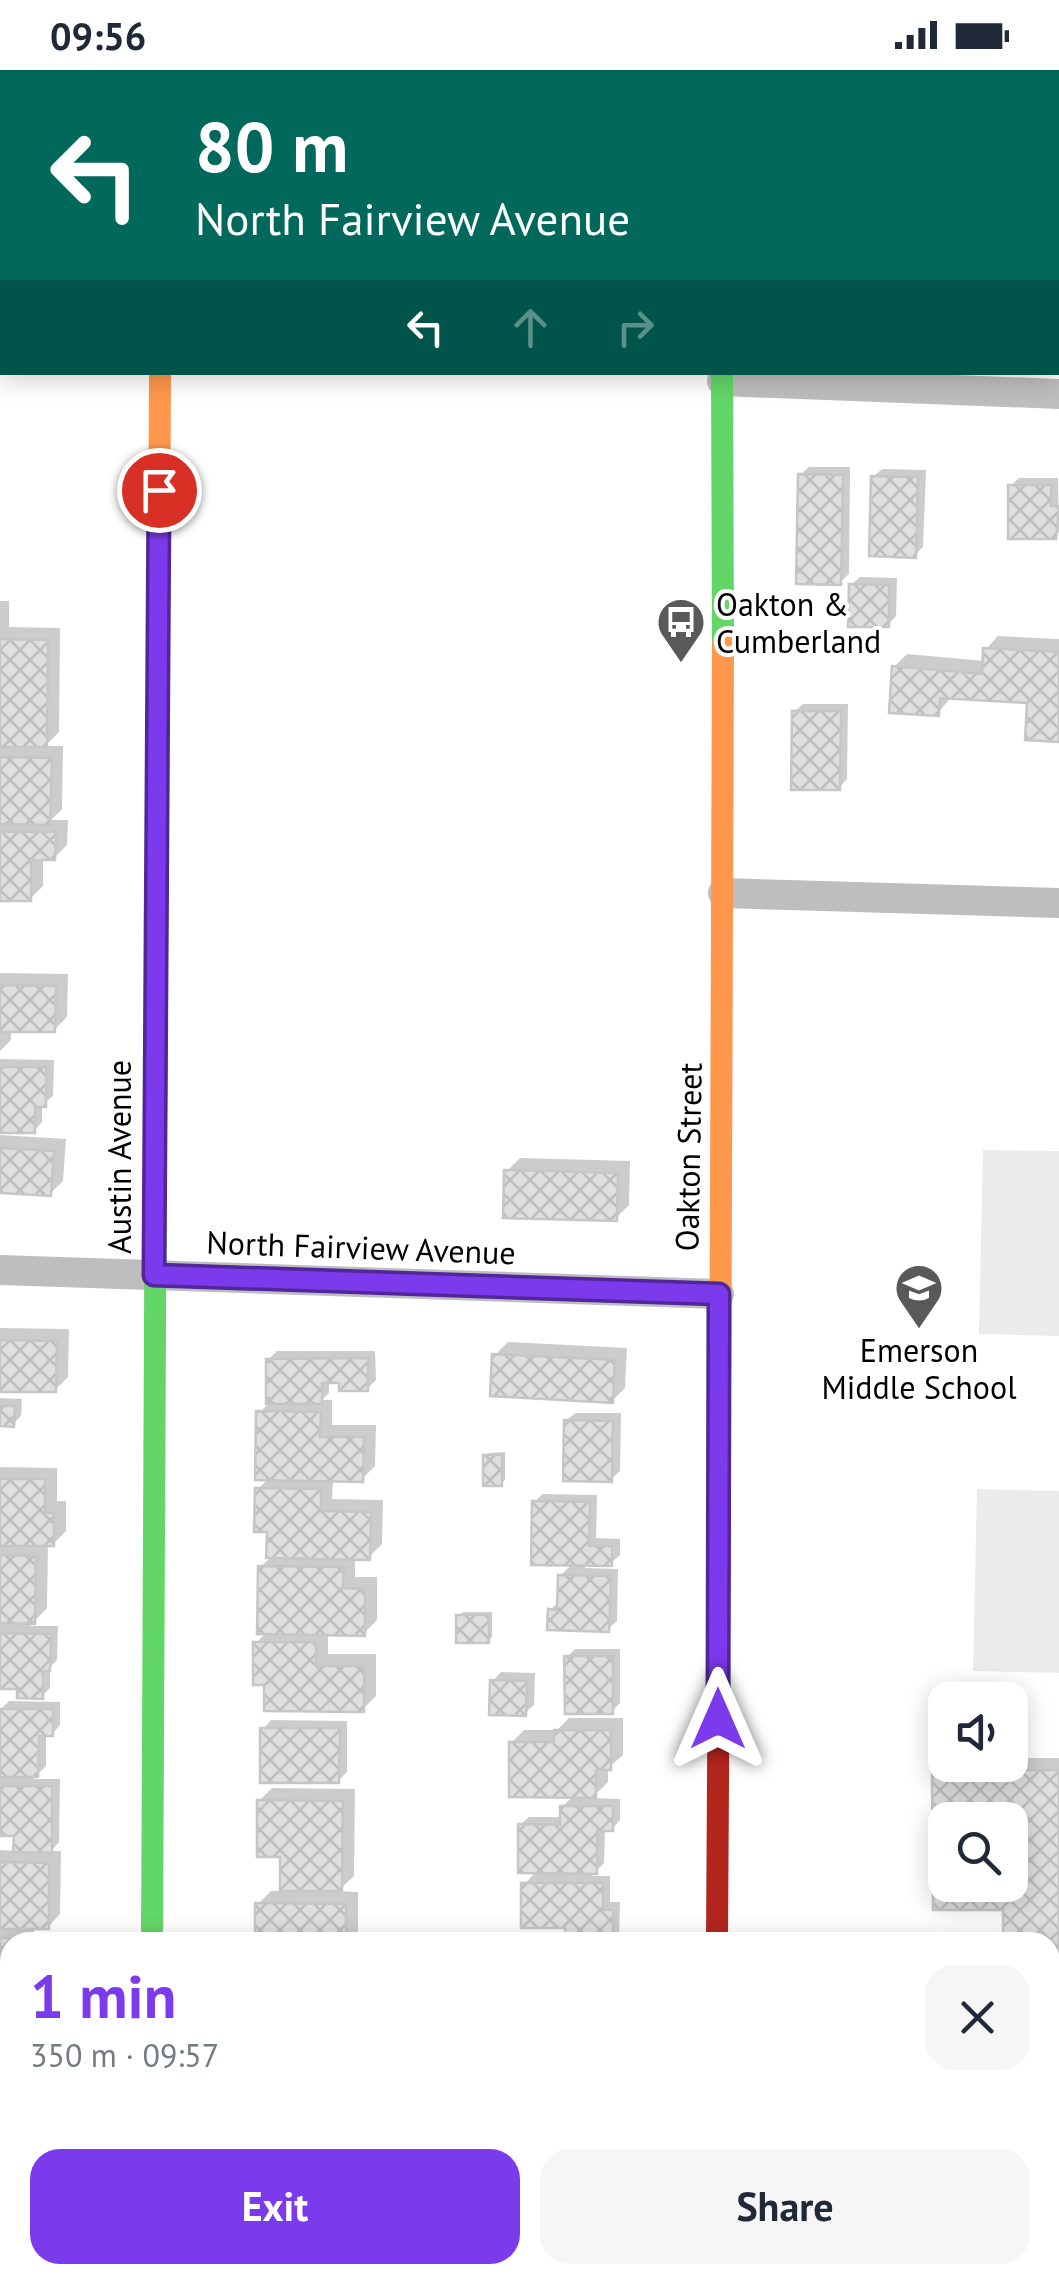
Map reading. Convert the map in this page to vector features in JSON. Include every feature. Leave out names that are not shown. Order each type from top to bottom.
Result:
[{"type":"main road","name":"Austin Avenue","points":[[152,1932],[160,375]]},
{"type":"main road","name":"Oakton Street","points":[[717,1932],[722,377]]},
{"type":"street","points":[[722,377],[1059,394]]},
{"type":"street","points":[[723,893],[1059,903]]},
{"type":"street","name":"North Fairview Avenue","points":[[0,1270],[719,1294]]},
{"type":"shaded area","points":[[983,1150],[1059,1151],[1059,1336],[979,1334]]},
{"type":"shaded area","points":[[977,1489],[1059,1491],[1059,1673],[973,1671]]},
{"type":"building","points":[[798,474],[843,475],[841,585],[796,584]]},
{"type":"building","points":[[871,476],[918,477],[916,558],[869,556]]},
{"type":"building","points":[[1008,485],[1051,485],[1051,506],[1059,506],[1056,539],[1008,539]]},
{"type":"building","points":[[849,584],[889,585],[889,627],[848,627]]},
{"type":"building","points":[[0,639],[48,640],[47,747],[0,747]]},
{"type":"building","points":[[983,648],[1059,652],[1059,742],[1025,740],[1027,703],[940,698],[939,716],[889,713],[892,666],[982,674]]},
{"type":"building","points":[[792,711],[841,711],[840,790],[791,790]]},
{"type":"building","points":[[0,757],[52,758],[50,825],[0,824]]},
{"type":"building","points":[[0,832],[56,832],[55,860],[31,860],[31,901],[0,901]]},
{"type":"building","points":[[0,985],[56,986],[55,1032],[0,1032]]},
{"type":"building","points":[[0,1067],[46,1067],[46,1107],[35,1107],[35,1133],[0,1133]]},
{"type":"building","points":[[0,1148],[54,1151],[51,1196],[0,1193]]},
{"type":"building","points":[[504,1170],[618,1173],[617,1221],[503,1218]]},
{"type":"building","points":[[0,1340],[57,1341],[56,1392],[0,1392]]},
{"type":"building","points":[[492,1354],[615,1360],[613,1403],[490,1396]]},
{"type":"building","points":[[368,1358],[368,1391],[339,1391],[339,1383],[322,1383],[322,1404],[266,1404],[266,1359]]},
{"type":"building","points":[[0,1406],[15,1406],[14,1427],[0,1426]]},
{"type":"building","points":[[256,1411],[321,1412],[320,1437],[364,1437],[363,1482],[255,1480]]},
{"type":"building","points":[[564,1420],[613,1421],[612,1482],[563,1481]]},
{"type":"building","points":[[483,1455],[502,1455],[502,1486],[483,1486]]},
{"type":"building","points":[[0,1479],[45,1479],[45,1513],[54,1513],[54,1546],[0,1546]]},
{"type":"building","points":[[255,1488],[321,1489],[321,1511],[371,1512],[370,1560],[266,1558],[267,1532],[254,1532]]},
{"type":"building","points":[[532,1501],[590,1502],[589,1546],[612,1546],[612,1566],[531,1565]]},
{"type":"building","points":[[0,1555],[36,1556],[35,1624],[0,1623]]},
{"type":"building","points":[[258,1566],[344,1567],[343,1588],[365,1589],[365,1636],[257,1634]]},
{"type":"building","points":[[558,1575],[611,1576],[609,1632],[547,1630],[548,1609],[557,1610]]},
{"type":"building","points":[[456,1615],[489,1615],[489,1643],[456,1643]]},
{"type":"building","points":[[0,1633],[51,1634],[50,1671],[43,1671],[43,1699],[17,1698],[17,1689],[0,1689]]},
{"type":"building","points":[[253,1642],[316,1642],[316,1666],[364,1666],[364,1712],[264,1711],[264,1685],[253,1685]]},
{"type":"building","points":[[564,1656],[613,1656],[613,1714],[565,1714]]},
{"type":"building","points":[[490,1680],[527,1681],[526,1716],[489,1715]]},
{"type":"building","points":[[0,1709],[53,1709],[53,1736],[39,1736],[38,1777],[0,1777]]},
{"type":"building","points":[[260,1728],[340,1728],[339,1783],[260,1783]]},
{"type":"building","points":[[554,1730],[611,1730],[611,1770],[596,1770],[596,1798],[509,1797],[509,1742],[554,1742]]},
{"type":"building","points":[[1028,1770],[1059,1770],[1059,1932],[1003,1932],[1003,1910],[933,1910],[933,1902],[1028,1902],[1028,1802],[932,1802],[932,1782],[1028,1782]]},
{"type":"building","points":[[0,1786],[52,1786],[52,1853],[13,1852],[14,1836],[0,1836]]},
{"type":"building","points":[[257,1800],[343,1801],[342,1891],[280,1891],[280,1857],[257,1857]]},
{"type":"building","points":[[560,1806],[613,1806],[613,1831],[597,1831],[597,1874],[518,1873],[518,1824],[560,1825]]},
{"type":"building","points":[[0,1862],[49,1863],[49,1929],[0,1929]]},
{"type":"building","points":[[521,1883],[603,1883],[603,1910],[613,1910],[613,1932],[521,1928]]},
{"type":"building","points":[[255,1903],[346,1904],[346,1932],[255,1932]]},
{"type":"traffic: fast","points":[[722,375],[723,644]]},
{"type":"traffic: fast","points":[[152,1932],[156,1120]]},
{"type":"traffic: slow","points":[[158,791],[160,375]]},
{"type":"traffic: slow","points":[[720,1459],[723,644]]},
{"type":"traffic: jam","points":[[156,1120],[158,791]]},
{"type":"traffic: jam","points":[[717,1932],[720,1459]]},
{"type":"place","name":"Oakton & Cumberland","points":[[681,664]]},
{"type":"place","name":"Emerson Middle School","points":[[919,1330]]},
{"type":"route","points":[[159,490],[154,1275],[719,1294],[718,1719]]}]
